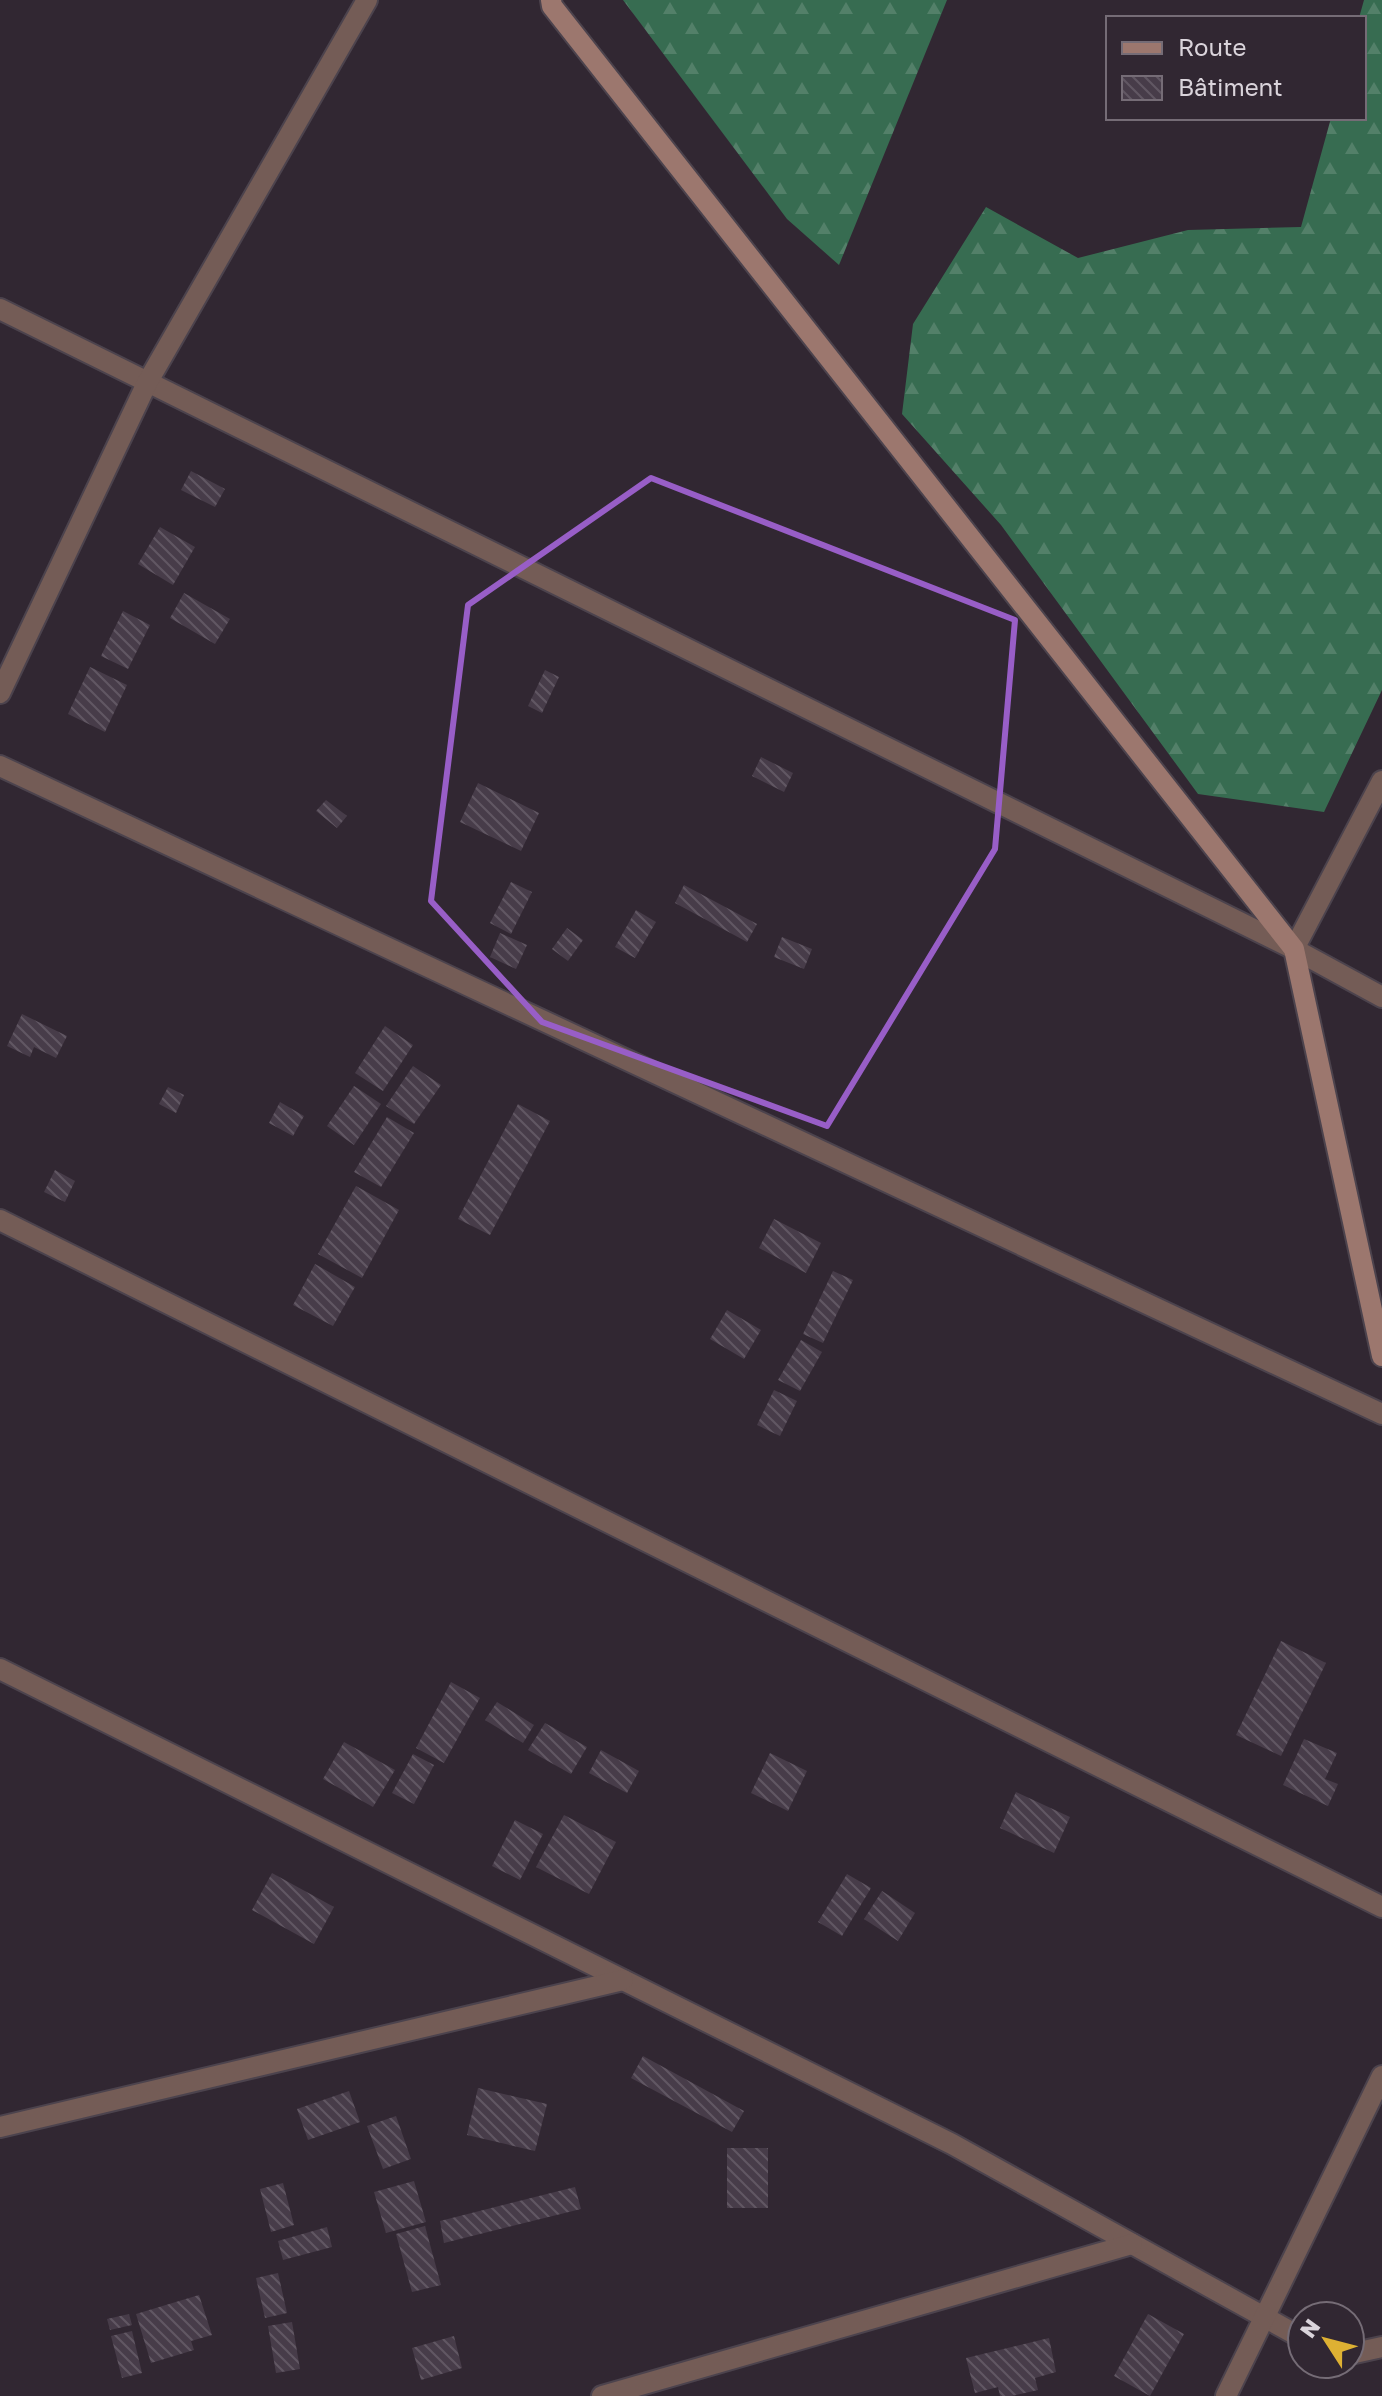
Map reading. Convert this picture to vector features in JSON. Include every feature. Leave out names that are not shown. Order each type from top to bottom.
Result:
[{"type":"street","points":[[0,693],[147,383],[367,0]]},
{"type":"street","points":[[551,0],[552,6],[1294,949],[1382,1356]]},
{"type":"street","points":[[0,309],[1294,949],[1382,997]]},
{"type":"street","points":[[0,766],[1382,1414]]},
{"type":"street","points":[[1294,949],[1382,781]]},
{"type":"street","points":[[0,1220],[1382,1907]]},
{"type":"street","points":[[0,1669],[952,2144],[1286,2329]]},
{"type":"street","points":[[0,2127],[623,1980]]},
{"type":"street","points":[[1226,2396],[1382,2076]]},
{"type":"street","points":[[602,2396],[1132,2244]]},
{"type":"highlighted area","points":[[651,478],[1015,620],[995,849],[827,1126],[542,1022],[431,901],[468,605]]},
{"type":"green space","points":[[623,0],[947,0],[839,265],[787,219]]},
{"type":"green space","points":[[1364,0],[1382,0],[1382,690],[1324,812],[1198,794],[1001,525],[902,414],[913,324],[986,207],[1078,258],[1188,230],[1301,227],[1330,120],[1366,120],[1366,16],[1360,16]]},
{"type":"building","points":[[191,471],[225,489],[215,507],[181,490]]},
{"type":"building","points":[[160,527],[195,547],[173,585],[138,564]]},
{"type":"building","points":[[184,593],[230,619],[215,644],[170,618]]},
{"type":"building","points":[[123,611],[150,625],[128,669],[101,656]]},
{"type":"building","points":[[90,667],[127,685],[105,732],[68,714]]},
{"type":"building","points":[[545,670],[559,677],[542,713],[528,706]]},
{"type":"building","points":[[761,757],[793,773],[784,792],[752,776]]},
{"type":"building","points":[[478,783],[539,813],[521,851],[460,822]]},
{"type":"building","points":[[326,800],[347,816],[337,828],[316,811]]},
{"type":"building","points":[[511,882],[532,892],[511,934],[490,923]]},
{"type":"building","points":[[684,885],[757,924],[747,942],[675,903]]},
{"type":"building","points":[[636,910],[656,922],[635,958],[615,947]]},
{"type":"building","points":[[567,928],[583,940],[568,961],[552,949]]},
{"type":"building","points":[[500,933],[527,945],[516,969],[490,957]]},
{"type":"building","points":[[782,937],[812,949],[804,969],[774,957]]},
{"type":"building","points":[[22,1014],[67,1036],[56,1058],[34,1047],[30,1057],[7,1046]]},
{"type":"building","points":[[385,1026],[413,1045],[383,1091],[355,1073]]},
{"type":"building","points":[[413,1066],[441,1085],[414,1124],[386,1106]]},
{"type":"building","points":[[354,1086],[381,1104],[354,1145],[327,1126]]},
{"type":"building","points":[[168,1087],[184,1095],[176,1113],[159,1104]]},
{"type":"building","points":[[280,1102],[304,1116],[293,1136],[269,1123]]},
{"type":"building","points":[[518,1104],[550,1121],[490,1235],[458,1219]]},
{"type":"building","points":[[387,1117],[414,1133],[381,1187],[354,1172]]},
{"type":"building","points":[[55,1170],[75,1181],[65,1202],[44,1192]]},
{"type":"building","points":[[356,1186],[399,1210],[362,1278],[318,1254]]},
{"type":"building","points":[[774,1219],[821,1243],[806,1273],[759,1248]]},
{"type":"building","points":[[315,1264],[355,1287],[333,1326],[293,1305]]},
{"type":"building","points":[[833,1271],[853,1280],[823,1343],[803,1334]]},
{"type":"building","points":[[727,1310],[761,1330],[744,1359],[710,1339]]},
{"type":"building","points":[[801,1340],[822,1352],[800,1391],[778,1380]]},
{"type":"building","points":[[774,1390],[797,1401],[780,1436],[757,1425]]},
{"type":"building","points":[[1281,1641],[1326,1663],[1281,1756],[1236,1735]]},
{"type":"building","points":[[451,1682],[480,1698],[444,1763],[416,1748]]},
{"type":"building","points":[[497,1702],[534,1725],[523,1743],[485,1720]]},
{"type":"building","points":[[545,1723],[587,1747],[571,1774],[528,1750]]},
{"type":"building","points":[[1304,1739],[1337,1753],[1325,1779],[1338,1784],[1328,1806],[1283,1785]]},
{"type":"building","points":[[344,1742],[395,1770],[373,1807],[323,1779]]},
{"type":"building","points":[[601,1750],[639,1771],[627,1793],[589,1773]]},
{"type":"building","points":[[770,1753],[807,1771],[788,1811],[751,1793]]},
{"type":"building","points":[[413,1754],[434,1765],[414,1804],[392,1793]]},
{"type":"building","points":[[1016,1792],[1070,1817],[1054,1853],[1000,1828]]},
{"type":"building","points":[[564,1815],[616,1842],[589,1894],[536,1867]]},
{"type":"building","points":[[515,1820],[543,1834],[520,1880],[492,1866]]},
{"type":"building","points":[[272,1873],[334,1907],[314,1944],[252,1910]]},
{"type":"building","points":[[847,1874],[871,1888],[842,1936],[818,1922]]},
{"type":"building","points":[[882,1891],[915,1913],[898,1941],[864,1919]]},
{"type":"building","points":[[643,2056],[744,2111],[732,2132],[631,2078]]},
{"type":"building","points":[[478,2088],[547,2104],[535,2151],[467,2135]]},
{"type":"building","points":[[349,2091],[360,2122],[308,2140],[297,2109]]},
{"type":"building","points":[[396,2116],[411,2159],[383,2169],[367,2126]]},
{"type":"building","points":[[727,2148],[768,2148],[768,2208],[727,2208]]},
{"type":"building","points":[[414,2181],[426,2222],[386,2233],[374,2192]]},
{"type":"building","points":[[283,2183],[294,2225],[271,2232],[260,2189]]},
{"type":"building","points":[[575,2187],[581,2209],[444,2243],[440,2221]]},
{"type":"building","points":[[425,2226],[441,2285],[412,2292],[396,2234]]},
{"type":"building","points":[[327,2227],[332,2247],[283,2260],[278,2241]]},
{"type":"building","points":[[278,2273],[287,2313],[265,2318],[256,2278]]},
{"type":"building","points":[[199,2295],[212,2335],[191,2341],[194,2350],[151,2363],[136,2314]]},
{"type":"building","points":[[129,2314],[132,2325],[110,2330],[107,2319]]},
{"type":"building","points":[[1148,2314],[1184,2334],[1150,2396],[1114,2376]]},
{"type":"building","points":[[292,2322],[300,2369],[276,2373],[268,2326]]},
{"type":"building","points":[[132,2331],[142,2373],[122,2378],[111,2336]]},
{"type":"building","points":[[454,2336],[462,2368],[421,2380],[412,2348]]},
{"type":"building","points":[[1049,2338],[1056,2372],[1035,2378],[1038,2390],[1000,2396],[998,2387],[975,2393],[966,2358]]}]
